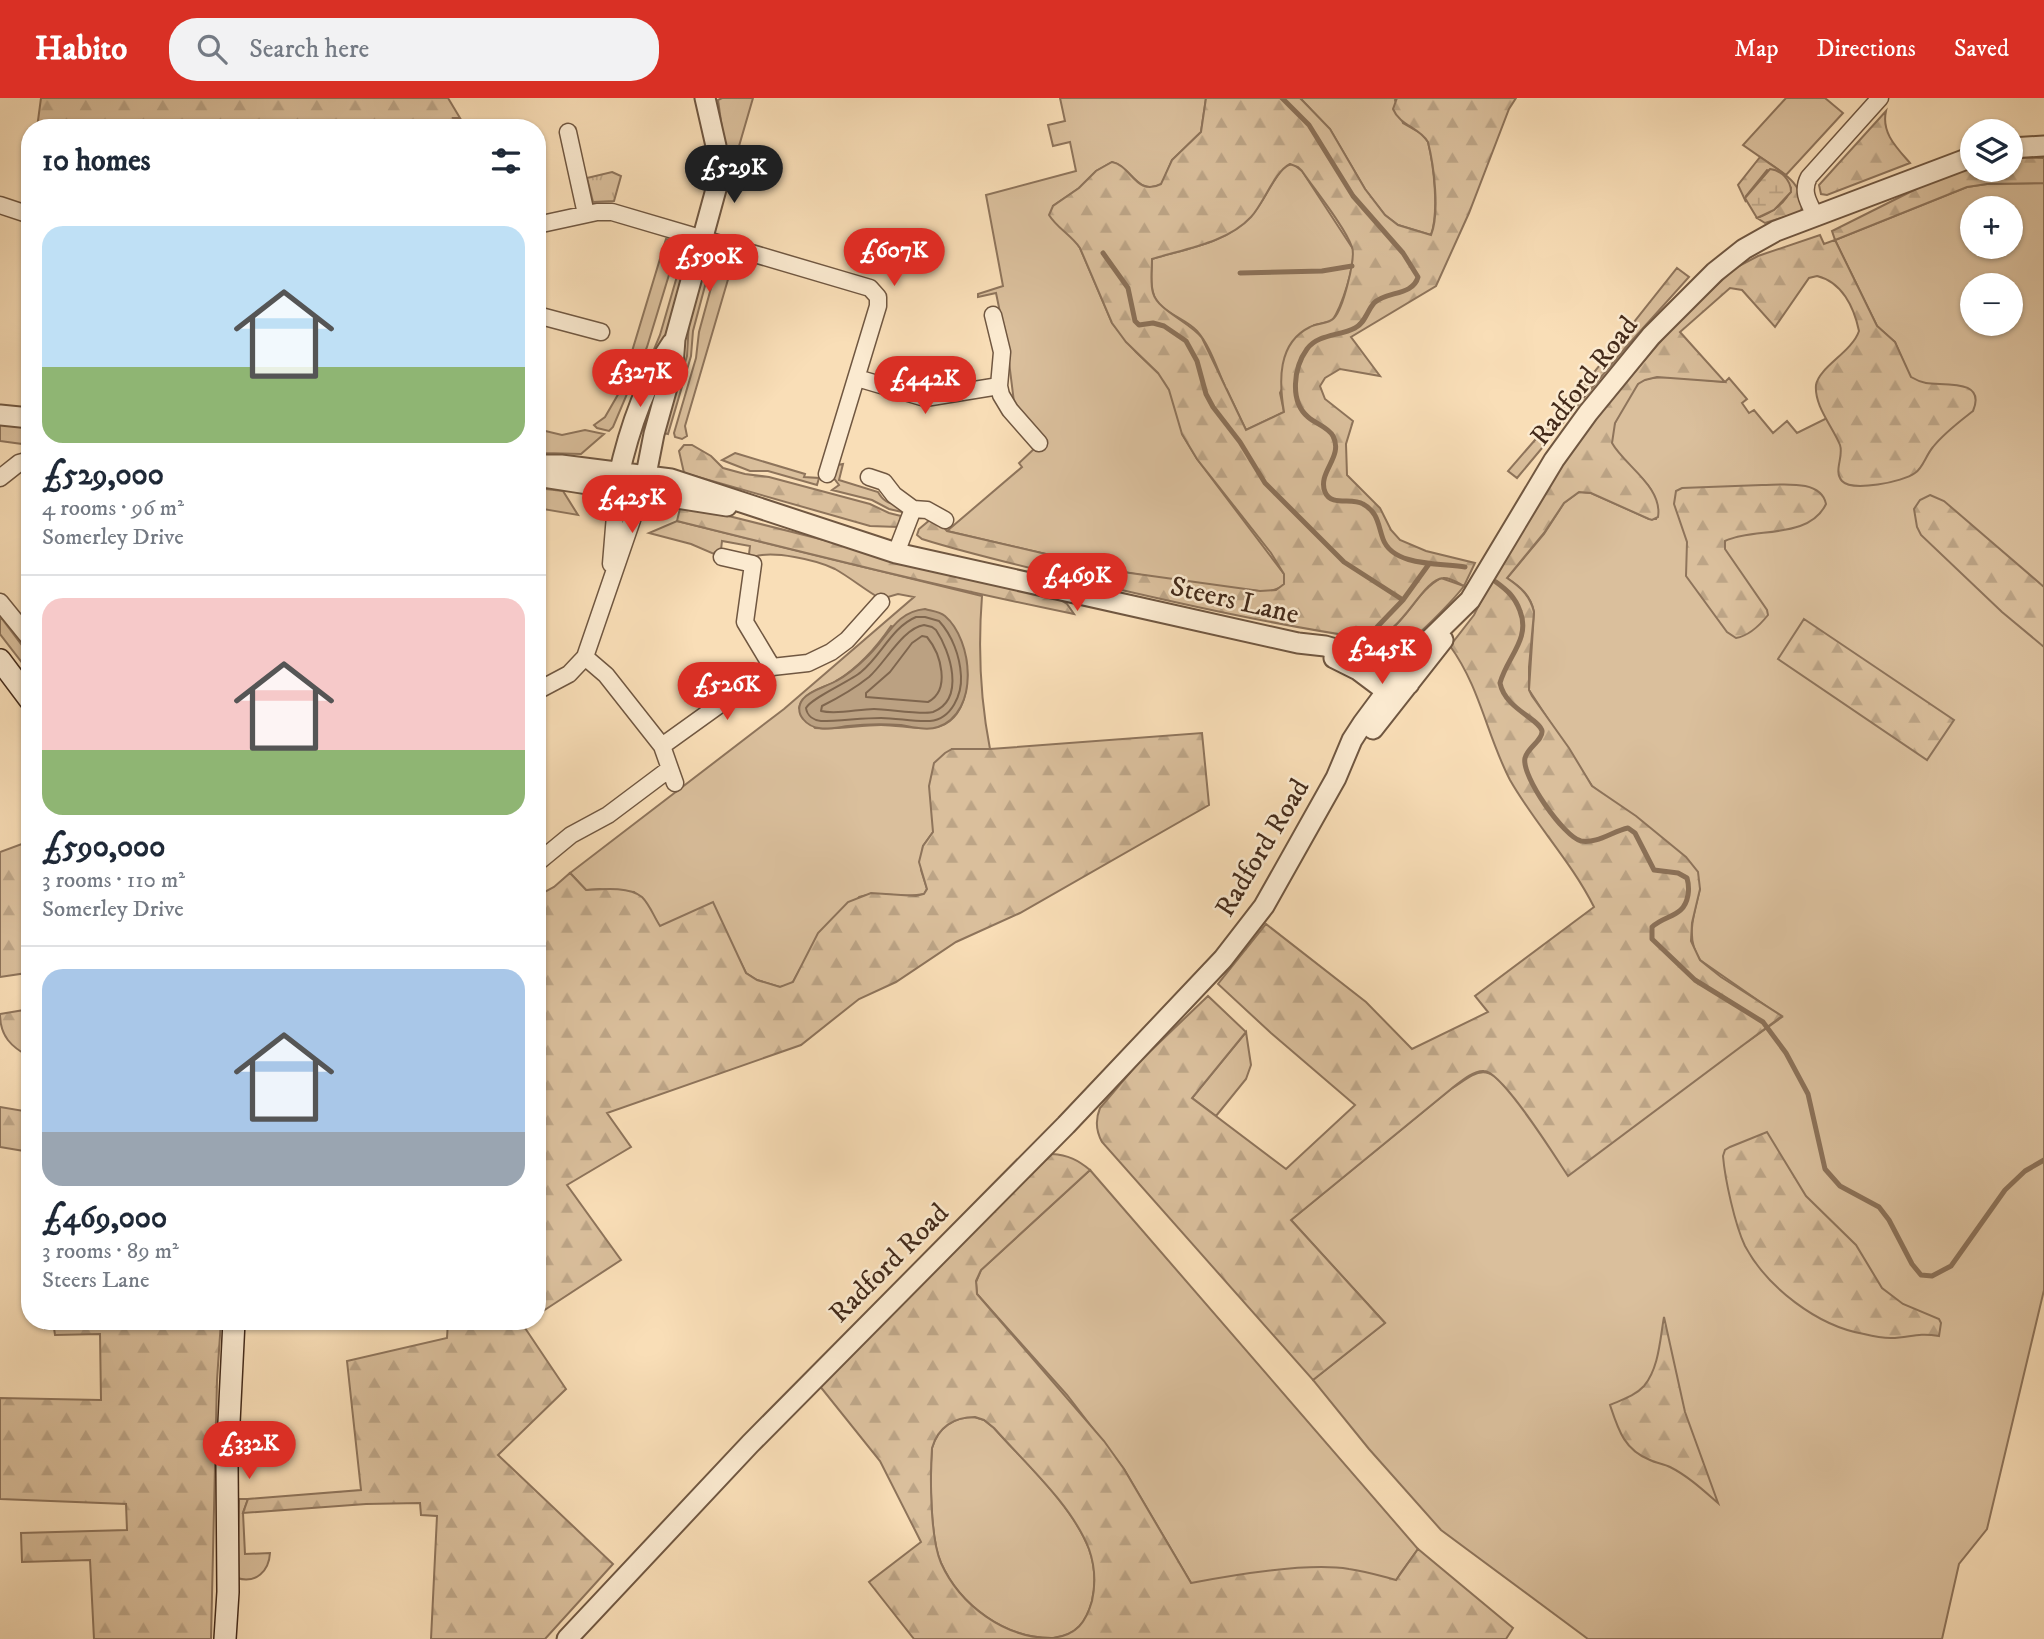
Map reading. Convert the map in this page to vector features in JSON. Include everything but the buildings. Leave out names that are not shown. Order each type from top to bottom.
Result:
[{"type":"main road","points":[[0,660],[21,687]]},
{"type":"main road","points":[[225,1639],[234,1330]]},
{"type":"street","points":[[546,686],[569,674],[585,657],[644,484],[654,434],[673,366],[675,339],[718,182],[716,146],[705,98]]},
{"type":"street","points":[[1816,218],[1805,192],[1805,184],[1880,98]]},
{"type":"street","points":[[568,132],[586,214]]},
{"type":"street","points":[[2023,147],[2044,146]]},
{"type":"street","name":"Radford Road","points":[[568,1639],[767,1425],[1203,982],[1264,906],[1332,785],[1352,740],[1397,687],[1418,651],[1464,607],[1554,460],[1651,336],[1715,272],[1744,249],[1776,231],[1960,162]]},
{"type":"street","points":[[0,205],[21,212]]},
{"type":"street","points":[[546,223],[586,214],[612,212],[870,288],[878,297],[878,306],[827,474]]},
{"type":"street","points":[[993,315],[1002,352],[999,386],[1010,410],[1039,443]]},
{"type":"street","points":[[546,317],[601,332]]},
{"type":"street","points":[[610,587],[618,480],[624,453],[663,356],[675,339]]},
{"type":"street","points":[[857,378],[925,398],[999,386]]},
{"type":"street","points":[[0,415],[21,417]]},
{"type":"street","points":[[0,478],[21,462]]},
{"type":"street","name":"Steers Lane","points":[[546,467],[644,484],[774,513],[895,553],[1298,643],[1325,646],[1363,657],[1397,687]]},
{"type":"street","name":"Steers Lane","points":[[546,476],[618,480]]},
{"type":"street","points":[[869,477],[884,482],[894,495],[913,509],[927,510],[945,520]]},
{"type":"street","points":[[895,553],[913,509]]},
{"type":"street","points":[[722,557],[753,564],[746,622],[772,667]]},
{"type":"street","points":[[662,746],[772,667],[808,663],[826,655],[848,640],[881,602]]},
{"type":"street","points":[[0,603],[21,628]]},
{"type":"street","points":[[546,856],[571,835],[672,776],[662,746],[606,675],[585,657]]},
{"type":"green space","points":[[41,98],[448,98],[460,118],[453,119],[38,119]]},
{"type":"green space","points":[[753,98],[737,153],[725,150],[718,100]]},
{"type":"green space","points":[[1060,98],[1206,98],[1201,132],[1172,160],[1162,184],[1155,187],[1143,186],[1121,166],[1112,162],[1096,171],[1079,188],[1053,206],[1060,227],[1080,248],[1112,323],[1158,373],[1224,384],[1202,337],[1156,299],[1152,284],[1152,259],[1204,244],[1230,233],[1256,210],[1285,166],[1293,164],[1302,171],[1353,249],[1350,276],[1336,314],[1332,321],[1314,325],[1280,393],[1284,412],[1246,430],[1227,390],[1182,434],[1197,459],[1284,574],[1282,587],[1268,592],[1123,572],[947,531],[1022,467],[1019,463],[1035,448],[1043,447],[1047,442],[1014,402],[1007,346],[996,293],[978,297],[978,294],[1003,286],[986,195],[1076,171],[1070,142],[1053,146],[1048,125],[1065,121]]},
{"type":"green space","points":[[1206,98],[1300,98],[1330,129],[1365,189],[1385,215],[1398,225],[1431,235],[1436,202],[1428,142],[1396,115],[1393,109],[1397,98],[1516,98],[1509,109],[1469,213],[1436,286],[1351,337],[1380,376],[1340,369],[1325,378],[1320,386],[1325,399],[1353,421],[1346,444],[1347,475],[1380,508],[1391,530],[1400,540],[1426,551],[1475,563],[1464,586],[1446,578],[1435,581],[1401,619],[1381,636],[1370,639],[1193,606],[983,556],[922,539],[917,535],[919,529],[931,519],[940,523],[947,531],[1123,572],[1260,591],[1276,590],[1284,584],[1284,574],[1271,553],[1197,459],[1182,434],[1169,390],[1158,373],[1126,342],[1112,323],[1080,248],[1049,215],[1053,206],[1079,188],[1096,171],[1112,162],[1119,164],[1140,184],[1152,187],[1161,184],[1172,160],[1201,132]],"holes":[[[1290,164],[1298,167],[1343,229],[1352,247],[1350,272],[1338,313],[1329,321],[1299,334],[1286,353],[1281,376],[1284,412],[1246,430],[1202,338],[1156,299],[1152,285],[1152,259],[1204,244],[1230,233],[1251,217],[1284,168]]]},
{"type":"green space","points":[[1300,98],[1397,98],[1395,100],[1403,123],[1422,134],[1428,142],[1435,189],[1435,214],[1431,235],[1398,225],[1385,215],[1365,189],[1330,129]]},
{"type":"green space","points":[[1786,98],[1825,98],[1843,113],[1786,175],[1743,145]]},
{"type":"green space","points":[[1886,111],[1888,133],[1910,163],[1827,195],[1821,194],[1819,185]]},
{"type":"green space","points":[[1760,157],[1783,173],[1796,186],[1802,202],[1801,212],[1765,223],[1757,218],[1778,207],[1791,188],[1783,174],[1767,170],[1746,196],[1746,202],[1738,185]]},
{"type":"green space","points":[[2023,157],[2044,158],[2044,183],[1967,187],[1835,240],[1832,231],[1960,170],[1960,182],[2023,182]]},
{"type":"green space","points":[[1770,169],[1785,176],[1791,192],[1774,210],[1757,218],[1745,198]]},
{"type":"green space","points":[[612,172],[621,176],[614,201],[593,202],[587,178]]},
{"type":"green space","points":[[2044,183],[2044,1290],[1987,1529],[1959,1564],[1942,1639],[1588,1639],[1441,1530],[1369,1449],[1313,1380],[1385,1323],[1291,1220],[1451,1089],[1480,1072],[1492,1075],[1507,1089],[1747,1042],[1782,1017],[1700,960],[1695,952],[1692,934],[1693,916],[1700,889],[1592,786],[1529,690],[1534,612],[1525,592],[1507,578],[1544,534],[1564,503],[1579,492],[1591,493],[1649,519],[1656,519],[1657,505],[1653,493],[1620,456],[1611,439],[1618,417],[1640,382],[1668,377],[1725,382],[1729,378],[1747,399],[1742,403],[1749,413],[1754,410],[1773,433],[1787,421],[1797,433],[1910,377],[1895,342],[1877,326],[1835,240],[1967,187]]},
{"type":"green space","points":[[1820,235],[1824,244],[1835,240],[1877,326],[1895,342],[1911,377],[1926,383],[1961,386],[1974,393],[1976,400],[1973,411],[1937,442],[1918,471],[1900,480],[1866,486],[1848,484],[1839,477],[1840,445],[1818,401],[1816,385],[1818,378],[1850,346],[1859,331],[1854,313],[1840,290],[1826,279],[1817,276],[1809,278],[1775,327],[1742,290],[1730,288],[1680,332],[1725,382],[1657,377],[1645,380],[1638,384],[1615,423],[1612,443],[1649,486],[1658,506],[1658,517],[1652,520],[1591,493],[1579,492],[1564,503],[1544,533],[1507,578],[1524,592],[1534,612],[1529,667],[1529,690],[1532,696],[1592,786],[1636,816],[1686,857],[1698,872],[1700,889],[1691,941],[1700,960],[1721,977],[1782,1016],[1568,1176],[1515,1099],[1492,1075],[1480,1071],[1458,1084],[1291,1220],[1385,1323],[1313,1380],[1102,1142],[1097,1125],[1100,1108],[1139,1062],[1208,996],[1246,1032],[1192,1098],[1286,1169],[1355,1105],[1218,984],[1266,924],[1366,1002],[1412,1049],[1488,1012],[1475,996],[1594,907],[1575,874],[1510,780],[1469,678],[1450,646],[1474,615],[1543,486],[1611,399],[1678,321],[1735,268],[1758,256]]},
{"type":"green space","points":[[666,239],[679,242],[647,347],[613,427],[609,431],[597,428],[594,425],[605,417],[620,391]]},
{"type":"green space","points":[[686,245],[690,254],[665,337],[638,388],[660,335]]},
{"type":"green space","points":[[714,252],[693,331],[691,356],[668,434],[663,433],[687,356],[689,321],[705,265]]},
{"type":"green space","points":[[720,255],[734,259],[685,426],[687,436],[682,439],[675,437],[674,433],[696,358],[699,332]]},
{"type":"green space","points":[[1677,268],[1689,277],[1627,346],[1517,478],[1508,471],[1595,371]]},
{"type":"green space","points":[[0,422],[21,424],[21,444],[0,441]]},
{"type":"green space","points":[[585,430],[604,434],[581,454],[546,453],[546,431],[562,435]]},
{"type":"green space","points":[[684,445],[692,445],[711,456],[723,468],[769,477],[870,504],[901,516],[898,527],[870,526],[684,473],[679,451]]},
{"type":"green space","points":[[735,453],[805,474],[804,477],[819,478],[817,485],[768,471],[750,471],[722,460]]},
{"type":"green space","points":[[843,464],[839,480],[878,492],[886,501],[898,505],[902,512],[872,500],[832,490],[839,485],[833,477],[837,465]]},
{"type":"green space","points":[[1790,484],[1809,487],[1823,496],[1826,504],[1818,515],[1794,528],[1725,541],[1725,549],[1768,615],[1754,630],[1736,638],[1727,632],[1686,576],[1687,542],[1674,504],[1676,491],[1682,488]]},
{"type":"green space","points":[[546,489],[563,491],[578,515],[546,510]]},
{"type":"green space","points":[[1930,495],[1944,501],[2044,587],[2044,647],[2002,612],[1921,535],[1914,509],[1920,500]]},
{"type":"green space","points":[[681,504],[1059,599],[1067,604],[1074,614],[677,521]]},
{"type":"green space","points":[[677,521],[982,596],[981,672],[990,749],[952,749],[933,832],[923,846],[921,870],[927,889],[924,894],[916,895],[875,894],[859,897],[788,985],[780,987],[757,980],[746,973],[739,959],[660,927],[644,900],[634,892],[586,890],[570,873],[784,709],[914,597],[898,594],[881,599],[835,569],[806,559],[783,555],[754,557],[749,554],[750,546],[722,541],[721,550],[714,554],[691,544],[649,533]],"holes":[[[891,626],[966,659],[967,680],[963,702],[958,712],[942,726],[815,728],[799,708],[801,702],[810,694],[838,680],[860,663]]]},
{"type":"green space","points":[[1441,578],[1464,586],[1433,620],[1405,644],[1390,647],[1361,637],[1375,637],[1386,633],[1430,585]]},
{"type":"green space","points":[[0,616],[21,644],[21,661],[0,634]]},
{"type":"green space","points":[[1804,619],[1954,720],[1927,760],[1778,659]]},
{"type":"green space","points":[[1202,733],[1209,805],[1020,913],[956,942],[896,982],[859,999],[801,1045],[607,1113],[631,1147],[567,1185],[621,1260],[546,1309],[546,891],[570,873],[586,890],[630,891],[642,897],[660,926],[713,902],[746,973],[757,980],[780,987],[793,982],[818,933],[848,902],[871,893],[916,896],[924,894],[927,889],[919,862],[923,846],[933,832],[929,786],[934,763],[952,749],[990,749]]},
{"type":"green space","points":[[21,844],[21,974],[0,977],[0,852]]},
{"type":"green space","points":[[21,1010],[21,1051],[4,1035],[0,1014]]},
{"type":"green space","points":[[1246,1032],[1251,1065],[1246,1079],[1216,1116],[1192,1098]]},
{"type":"green space","points":[[0,1107],[21,1110],[21,1150],[0,1147]]},
{"type":"green space","points":[[1767,1132],[1806,1196],[1856,1245],[1882,1288],[1903,1304],[1939,1319],[1939,1336],[1888,1338],[1846,1330],[1811,1313],[1766,1276],[1741,1237],[1731,1202],[1723,1156],[1725,1150],[1730,1147]]},
{"type":"green space","points":[[1052,1154],[1068,1157],[1090,1170],[981,1270],[976,1281],[977,1294],[1104,1441],[1124,1469],[1191,1583],[1270,1570],[1312,1567],[1355,1570],[1396,1580],[1418,1549],[1513,1628],[1506,1639],[914,1639],[869,1582],[921,1542],[880,1461],[819,1385]],"holes":[[[975,1417],[984,1420],[1060,1501],[1089,1549],[1094,1575],[1092,1601],[1083,1621],[1068,1634],[1053,1638],[1035,1637],[1001,1626],[986,1617],[960,1593],[941,1563],[933,1523],[932,1448],[938,1434],[954,1421]]]},
{"type":"green space","points":[[1090,1170],[1418,1549],[1400,1574],[1363,1639],[1224,1639],[1124,1469],[1067,1395],[977,1294],[976,1282],[981,1270]]},
{"type":"green space","points":[[1664,1317],[1685,1412],[1718,1503],[1677,1471],[1634,1451],[1623,1438],[1610,1405],[1636,1392],[1649,1379],[1658,1353]]},
{"type":"green space","points":[[54,1330],[220,1330],[211,1639],[94,1639],[90,1560],[22,1562],[21,1533],[127,1530],[126,1504],[0,1499],[0,1398],[101,1400],[100,1334],[55,1335]]},
{"type":"green space","points":[[447,1330],[526,1330],[566,1389],[498,1455],[613,1564],[545,1639],[431,1639],[437,1516],[421,1515],[420,1503],[243,1513],[248,1499],[361,1490],[347,1361],[447,1338]]},
{"type":"green space","points":[[974,1417],[984,1420],[994,1428],[1047,1485],[1071,1516],[1089,1549],[1094,1575],[1092,1601],[1083,1621],[1069,1634],[1054,1638],[1036,1637],[1002,1626],[972,1606],[949,1579],[941,1563],[933,1523],[932,1448],[938,1434],[948,1425],[960,1419]]},
{"type":"green space","points":[[239,1499],[248,1499],[243,1513],[245,1554],[270,1553],[264,1570],[250,1579],[237,1578]]},
{"type":"water","points":[[925,609],[943,614],[962,641],[968,675],[966,692],[961,707],[952,719],[929,729],[882,724],[818,728],[803,719],[799,706],[806,696],[849,673],[876,648],[899,620]]},
{"type":"waterway","points":[[1282,98],[1309,125],[1353,196],[1403,253],[1418,277],[1411,287],[1374,303],[1358,326],[1312,344],[1299,365],[1296,384],[1298,402],[1308,417],[1331,433],[1335,444],[1333,458],[1324,478],[1325,492],[1328,497],[1337,501],[1358,502],[1368,507],[1375,515],[1388,548],[1397,555],[1419,562],[1465,567]]},
{"type":"waterway","points":[[1103,253],[1128,288],[1135,321],[1139,325],[1153,323],[1164,326],[1186,341],[1197,361],[1206,394],[1213,407],[1240,442],[1265,483],[1344,562],[1403,600],[1429,564]]},
{"type":"waterway","points":[[1240,273],[1322,271],[1352,266]]},
{"type":"waterway","points":[[1496,582],[1513,598],[1523,621],[1517,648],[1500,683],[1508,700],[1542,731],[1525,758],[1536,791],[1555,818],[1574,837],[1581,841],[1593,841],[1628,828],[1635,833],[1654,870],[1678,873],[1687,878],[1689,889],[1683,908],[1652,927],[1652,939],[1695,980],[1763,1022],[1786,1053],[1808,1094],[1825,1169],[1840,1186],[1879,1207],[1921,1275],[1932,1276],[1951,1266],[2005,1190],[2025,1171],[2044,1160]]},
{"type":"waterway","points":[[1377,627],[1403,600]]}]
